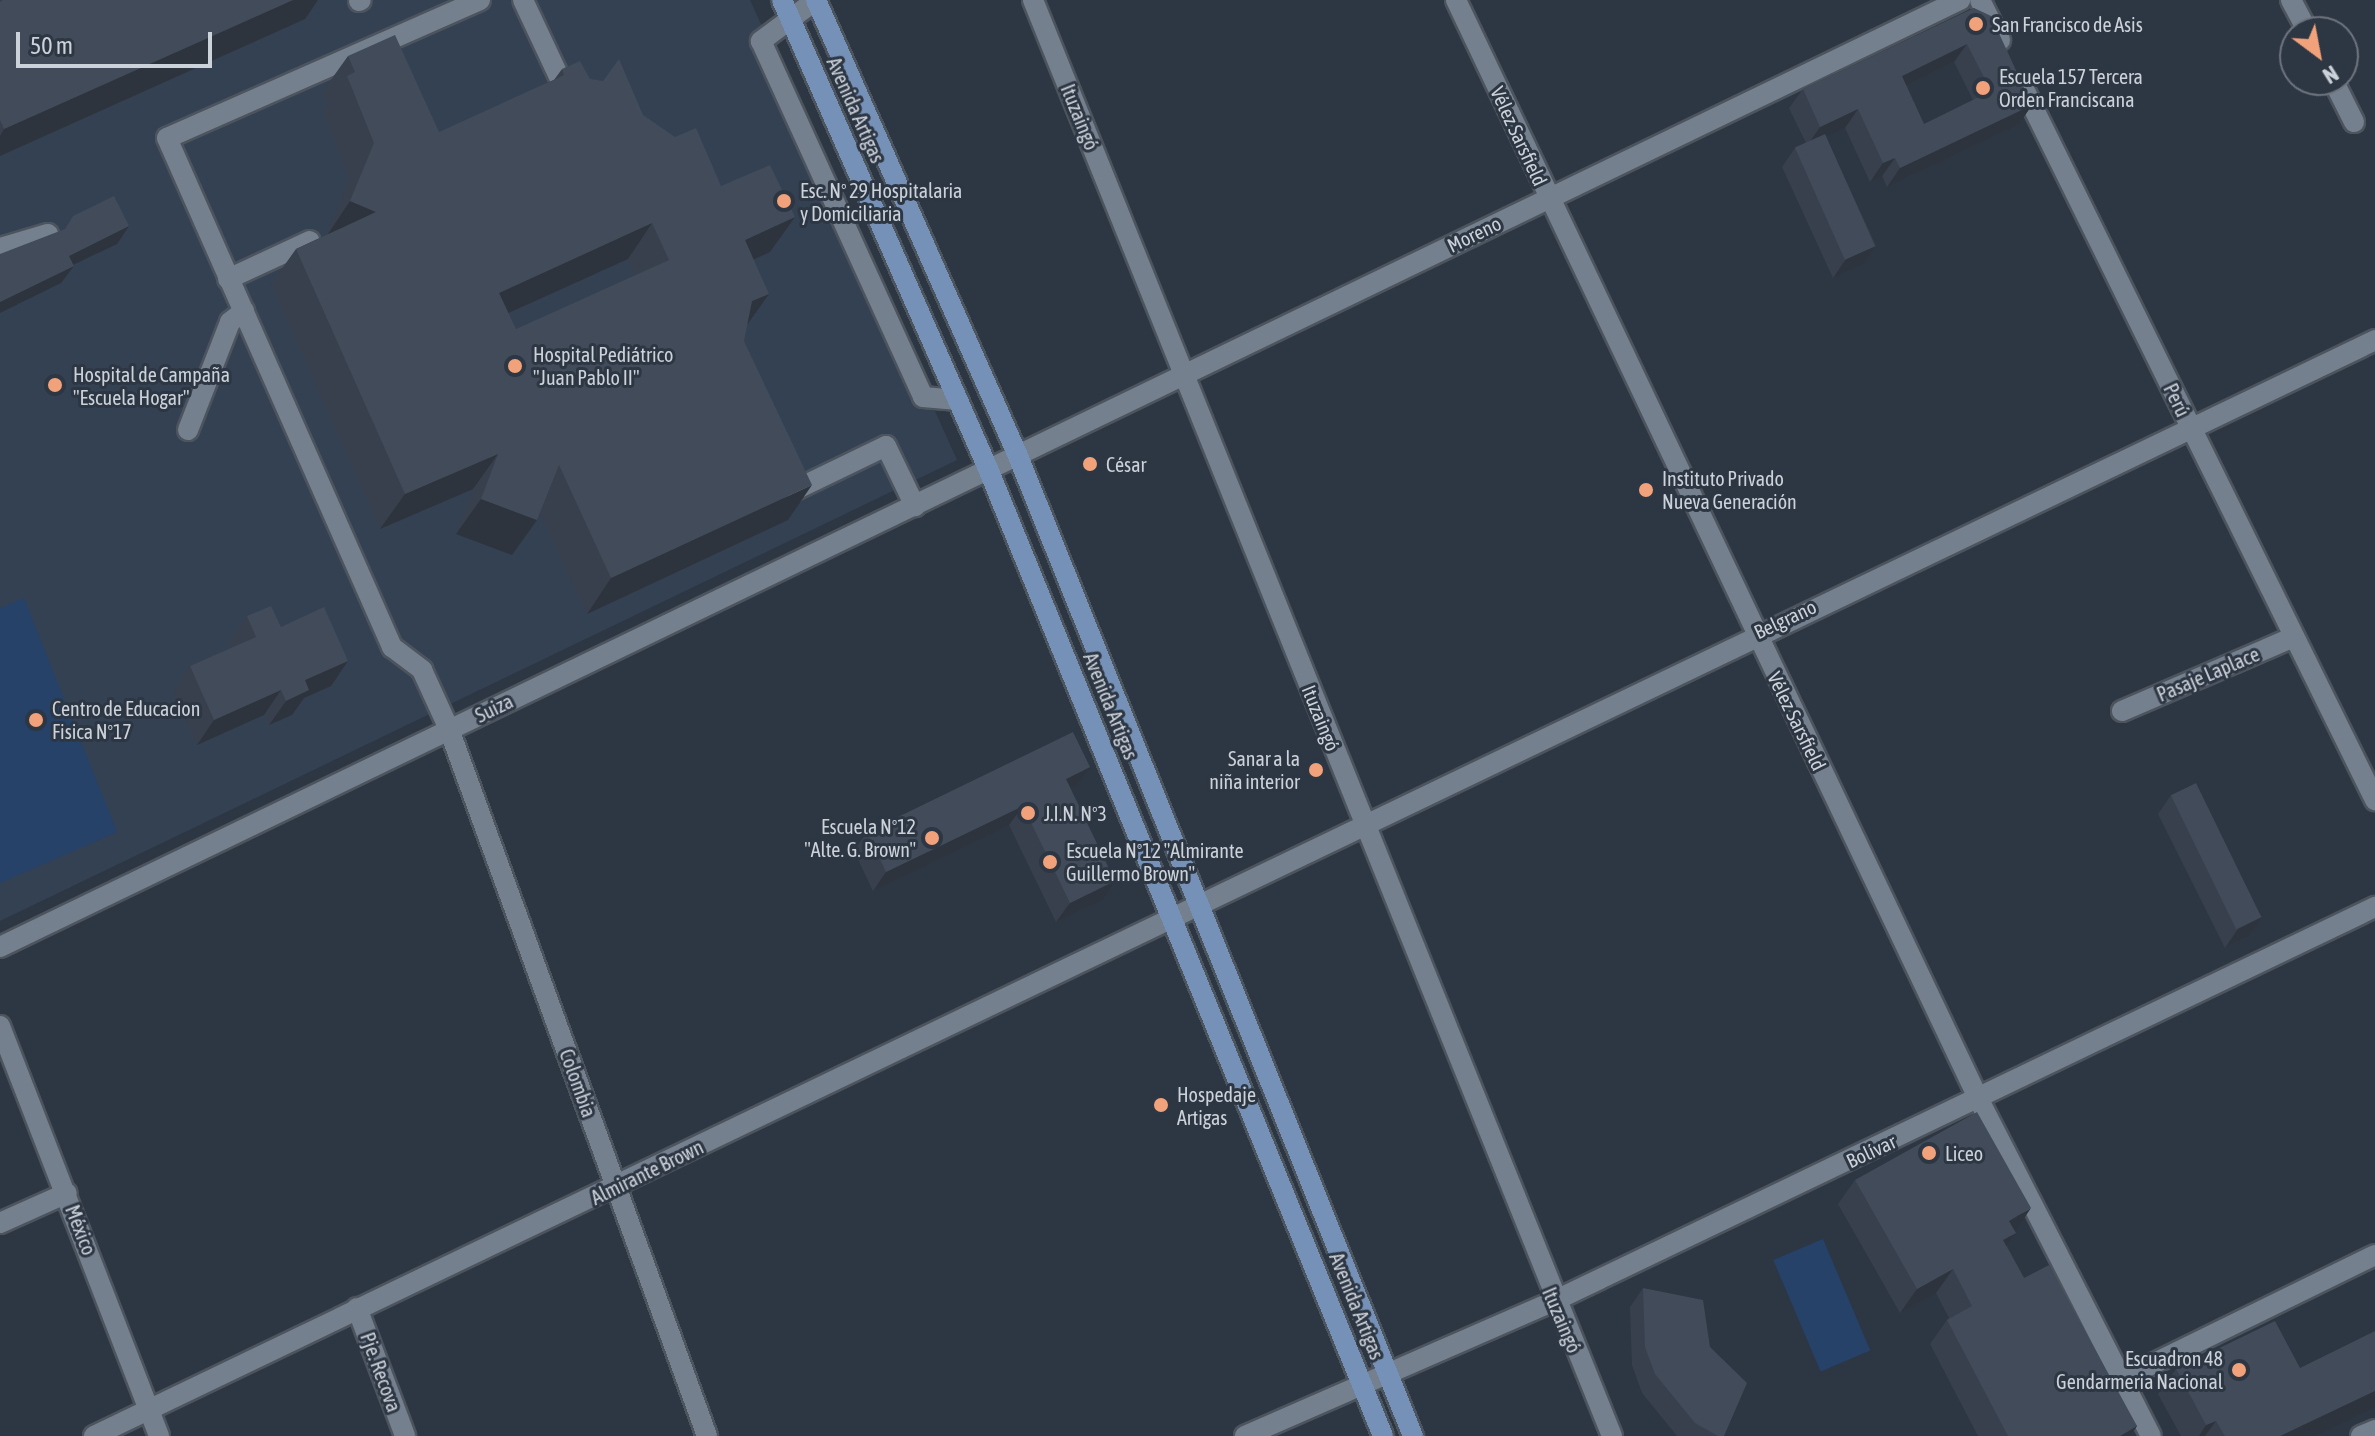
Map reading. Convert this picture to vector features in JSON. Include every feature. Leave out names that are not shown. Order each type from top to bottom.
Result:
[{"type":"main road","name":"Avenida Artigas","points":[[816,0],[1018,456],[1413,1436]]},
{"type":"main road","name":"Avenida Artigas","points":[[785,7],[989,471],[1383,1436]]},
{"type":"street","name":"Colombia","points":[[480,0],[167,138],[392,647],[422,670],[449,729],[707,1436]]},
{"type":"street","points":[[523,0],[573,104]]},
{"type":"street","points":[[816,0],[785,7],[761,41],[923,397],[958,400]]},
{"type":"street","name":"Ituzaingó","points":[[1033,0],[1554,1301],[1612,1436]]},
{"type":"street","name":"Vélez Sarsfield","points":[[1456,0],[1979,1100],[2151,1436]]},
{"type":"street","name":"Moreno","points":[[989,471],[1182,374],[1960,0]]},
{"type":"street","name":"Perú","points":[[1980,0],[2375,800]]},
{"type":"street","points":[[2341,96],[2354,122]]},
{"type":"street","points":[[0,248],[48,234]]},
{"type":"street","points":[[228,279],[310,241]]},
{"type":"street","points":[[188,430],[230,322],[244,311]]},
{"type":"street","name":"Belgrano","points":[[1200,905],[1362,821],[2375,340]]},
{"type":"street","points":[[795,490],[886,446],[915,506]]},
{"type":"street","name":"Suiza","points":[[0,947],[989,471]]},
{"type":"street","name":"Pasaje Laplace","points":[[2122,711],[2294,637]]},
{"type":"street","name":"Almirante Brown","points":[[94,1436],[1200,905]]},
{"type":"street","name":"Bolívar","points":[[1245,1436],[1388,1370],[1554,1301],[1979,1100],[2375,907]]},
{"type":"street","name":"México","points":[[0,1026],[159,1436]]},
{"type":"street","points":[[0,1223],[67,1193]]},
{"type":"street","points":[[2122,1379],[2375,1255]]},
{"type":"street","name":"Pje. Recova","points":[[357,1308],[405,1436]]},
{"type":"street","points":[[2361,1436],[2375,1430]]},
{"type":"shaded area","name":"Hospital Pediátrico \"Juan Pablo II\"","points":[[0,0],[750,0],[957,460],[0,921]]},
{"type":"shaded area","name":"Centro de Educacion Fisica Nº17","points":[[24,598],[117,832],[0,883],[0,608]]},
{"type":"shaded area","points":[[1823,1239],[1870,1350],[1821,1371],[1773,1260]]},
{"type":"building","points":[[293,0],[4,129],[0,120],[0,2]]},
{"type":"building","points":[[1974,8],[1991,16],[2032,105],[1900,168],[1895,158],[1883,163],[1858,109],[1820,127],[1803,89]],"holes":[[[1967,44],[1991,91],[1924,124],[1902,76]]]},
{"type":"building","name":"Hospital Pediátrico \"Juan Pablo II\"","points":[[395,35],[439,132],[564,75],[562,69],[580,61],[590,79],[603,81],[619,59],[643,115],[675,137],[696,128],[721,186],[770,165],[795,217],[745,240],[769,294],[752,301],[744,341],[812,485],[611,578],[559,465],[537,520],[481,499],[498,454],[405,494],[296,249],[376,212],[350,201],[374,143],[347,76],[355,72],[348,56]],"holes":[[[652,223],[669,260],[516,329],[499,293]]]},
{"type":"building","points":[[1825,134],[1875,246],[1845,260],[1795,147]]},
{"type":"building","points":[[114,196],[129,226],[69,256],[74,266],[0,302],[0,254],[65,229],[73,216]]},
{"type":"building","points":[[271,606],[281,627],[324,607],[348,661],[305,680],[309,690],[286,701],[281,690],[214,720],[190,666],[256,637],[247,616]]},
{"type":"building","name":"Escuela Nº12 \"Alte. G. Brown\"","points":[[1073,732],[1090,767],[1066,779],[1115,881],[1070,903],[1023,806],[886,872],[867,832]]},
{"type":"building","points":[[2196,783],[2261,917],[2236,929],[2171,795]]},
{"type":"building","points":[[1977,1112],[2031,1208],[2009,1221],[2016,1233],[2003,1240],[2024,1278],[2049,1265],[2137,1426],[2120,1436],[2008,1436],[1947,1320],[1972,1306],[1953,1269],[1917,1289],[1855,1180]]},
{"type":"building","points":[[1643,1288],[1703,1300],[1710,1347],[1747,1383],[1724,1436],[1718,1436],[1695,1423],[1655,1374],[1645,1347]]},
{"type":"building","name":"Escuadron 48 Gendarmeria Nacional","points":[[2275,1321],[2300,1368],[2375,1331],[2375,1391],[2280,1436],[2225,1436],[2216,1421],[2206,1425],[2176,1369]]},
{"type":"place","name":"San Francisco de Asis","points":[[1976,24]]},
{"type":"place","name":"Escuela 157 Tercera Orden Franciscana","points":[[1983,88]]},
{"type":"place","name":"Esc. Nº 29 Hospitalaria y Domiciliaria","points":[[784,201]]},
{"type":"place","name":"Hospital Pediátrico \"Juan Pablo II\"","points":[[515,366]]},
{"type":"place","name":"Hospital de Campaña \"Escuela Hogar\"","points":[[55,385]]},
{"type":"place","name":"César","points":[[1090,464]]},
{"type":"place","name":"Instituto Privado Nueva Generación","points":[[1646,490]]},
{"type":"place","name":"Centro de Educacion Fisica Nº17","points":[[36,720]]},
{"type":"place","name":"Sanar a la niña interior","points":[[1316,770]]},
{"type":"place","name":"J.I.N. Nº3","points":[[1028,813]]},
{"type":"place","name":"Escuela Nº12 \"Alte. G. Brown\"","points":[[932,838]]},
{"type":"place","name":"Escuela Nº12 \"Almirante Guillermo Brown\"","points":[[1050,862]]},
{"type":"place","name":"Hospedaje Artigas","points":[[1161,1105]]},
{"type":"place","name":"Liceo","points":[[1929,1153]]},
{"type":"place","name":"Escuadron 48 Gendarmeria Nacional","points":[[2239,1370]]}]
